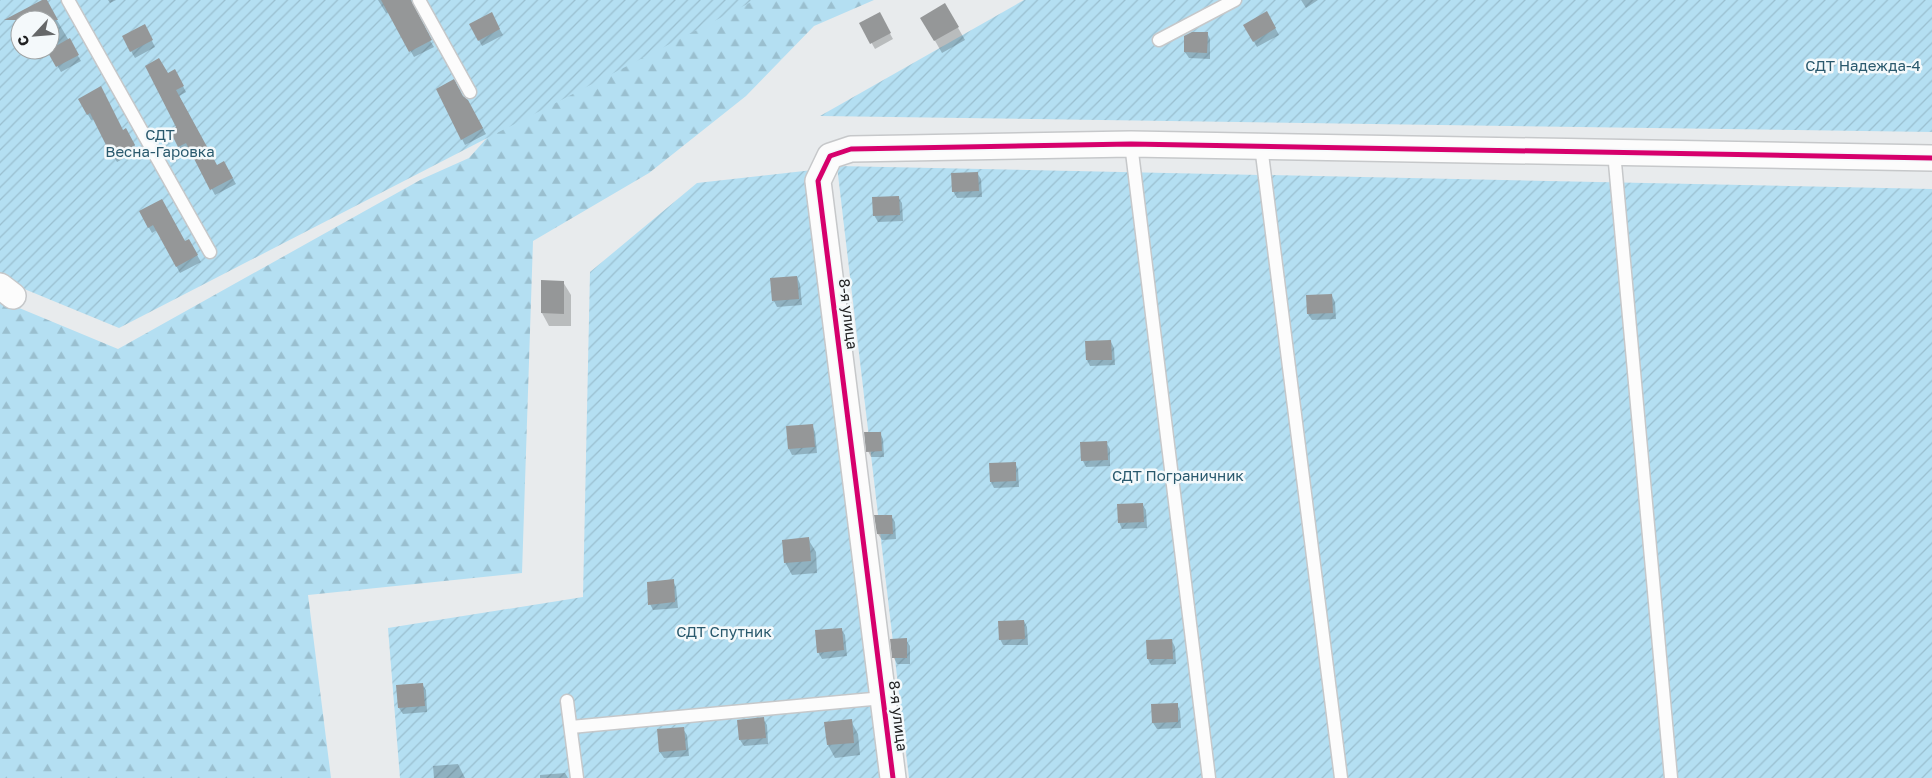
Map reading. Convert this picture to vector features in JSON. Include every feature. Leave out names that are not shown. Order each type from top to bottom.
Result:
[{"type":"street","name":"8-я улица","points":[[893,778],[818,181],[830,156],[851,149],[1131,144],[1932,158]]},
{"type":"lane","points":[[68,0],[210,252]]},
{"type":"lane","points":[[419,0],[470,92]]},
{"type":"lane","points":[[1159,40],[1235,0]]},
{"type":"lane","points":[[1131,144],[1209,778]]},
{"type":"lane","points":[[1261,146],[1341,778]]},
{"type":"lane","points":[[1614,152],[1671,778]]},
{"type":"lane","points":[[571,727],[883,698]]},
{"type":"lane","points":[[567,701],[577,778]]},
{"type":"green space","name":"СДТ Весна-Гаровка","points":[[0,0],[755,0],[119,328],[0,279]]},
{"type":"green space","points":[[710,0],[874,0],[814,26],[746,96],[649,173],[533,241],[522,573],[308,595],[331,778],[0,778],[0,300],[118,349],[422,179],[469,158],[495,129]]},
{"type":"green space","name":"СДТ Надежда-4","points":[[1024,0],[1932,0],[1932,132],[820,116]]},
{"type":"green space","name":"СДТ Пограничник","points":[[837,166],[1932,189],[1932,778],[909,778]]},
{"type":"green space","name":"СДТ Спутник","points":[[813,170],[888,778],[400,778],[388,628],[583,597],[590,272],[697,183]]},
{"type":"building","points":[[42,0],[47,0],[52,10],[23,10]]},
{"type":"building","points":[[381,0],[411,0],[432,40],[409,52]]},
{"type":"building","points":[[945,3],[959,27],[934,41],[920,18]]},
{"type":"building","points":[[1267,11],[1276,28],[1253,42],[1243,25]]},
{"type":"building","points":[[492,12],[500,29],[478,41],[469,24]]},
{"type":"building","points":[[880,12],[891,33],[870,44],[859,23]]},
{"type":"building","points":[[145,24],[153,40],[130,52],[122,36]]},
{"type":"building","points":[[1192,32],[1208,32],[1207,53],[1184,52],[1184,36]]},
{"type":"building","points":[[70,38],[79,55],[56,67],[52,60],[60,60],[60,44]]},
{"type":"building","points":[[159,58],[168,73],[175,69],[184,86],[176,90],[217,165],[224,161],[233,178],[210,190],[186,143],[178,147],[170,131],[176,127],[145,66]]},
{"type":"building","points":[[454,79],[483,128],[461,140],[436,89]]},
{"type":"building","points":[[101,86],[123,130],[126,128],[135,145],[112,157],[90,113],[87,115],[78,99]]},
{"type":"building","points":[[978,172],[979,191],[952,192],[951,173]]},
{"type":"building","points":[[899,196],[900,215],[873,216],[872,197]]},
{"type":"building","points":[[162,199],[185,241],[189,239],[198,255],[176,267],[153,225],[148,228],[139,211]]},
{"type":"building","points":[[797,276],[799,299],[772,301],[770,278]]},
{"type":"building","points":[[541,280],[564,281],[564,314],[541,313]]},
{"type":"building","points":[[1332,294],[1333,313],[1307,314],[1306,295]]},
{"type":"building","points":[[1111,340],[1112,360],[1086,360],[1085,341]]},
{"type":"building","points":[[813,424],[815,447],[788,449],[786,426]]},
{"type":"building","points":[[864,432],[881,432],[882,451],[866,452]]},
{"type":"building","points":[[1107,441],[1108,460],[1081,461],[1080,442]]},
{"type":"building","points":[[1016,462],[1016,481],[990,482],[989,463]]},
{"type":"building","points":[[1143,503],[1144,522],[1118,523],[1117,504]]},
{"type":"building","points":[[874,515],[892,515],[893,534],[877,534]]},
{"type":"building","points":[[809,537],[811,561],[784,563],[782,540]]},
{"type":"building","points":[[674,579],[675,602],[648,605],[647,582]]},
{"type":"building","points":[[1024,620],[1025,639],[999,640],[998,621]]},
{"type":"building","points":[[842,628],[844,650],[817,653],[815,630]]},
{"type":"building","points":[[907,638],[907,658],[892,658],[890,639]]},
{"type":"building","points":[[1172,639],[1173,659],[1147,659],[1146,640]]},
{"type":"building","points":[[423,683],[425,706],[398,708],[396,685]]},
{"type":"building","points":[[1178,703],[1178,722],[1152,723],[1151,704]]},
{"type":"building","points":[[764,717],[766,738],[739,740],[737,720]]},
{"type":"building","points":[[852,719],[854,743],[827,745],[824,722]]},
{"type":"building","points":[[684,727],[686,750],[659,752],[657,729]]},
{"type":"cycle path","points":[[893,778],[818,181],[830,156],[851,149],[1131,144],[1932,158]]}]
